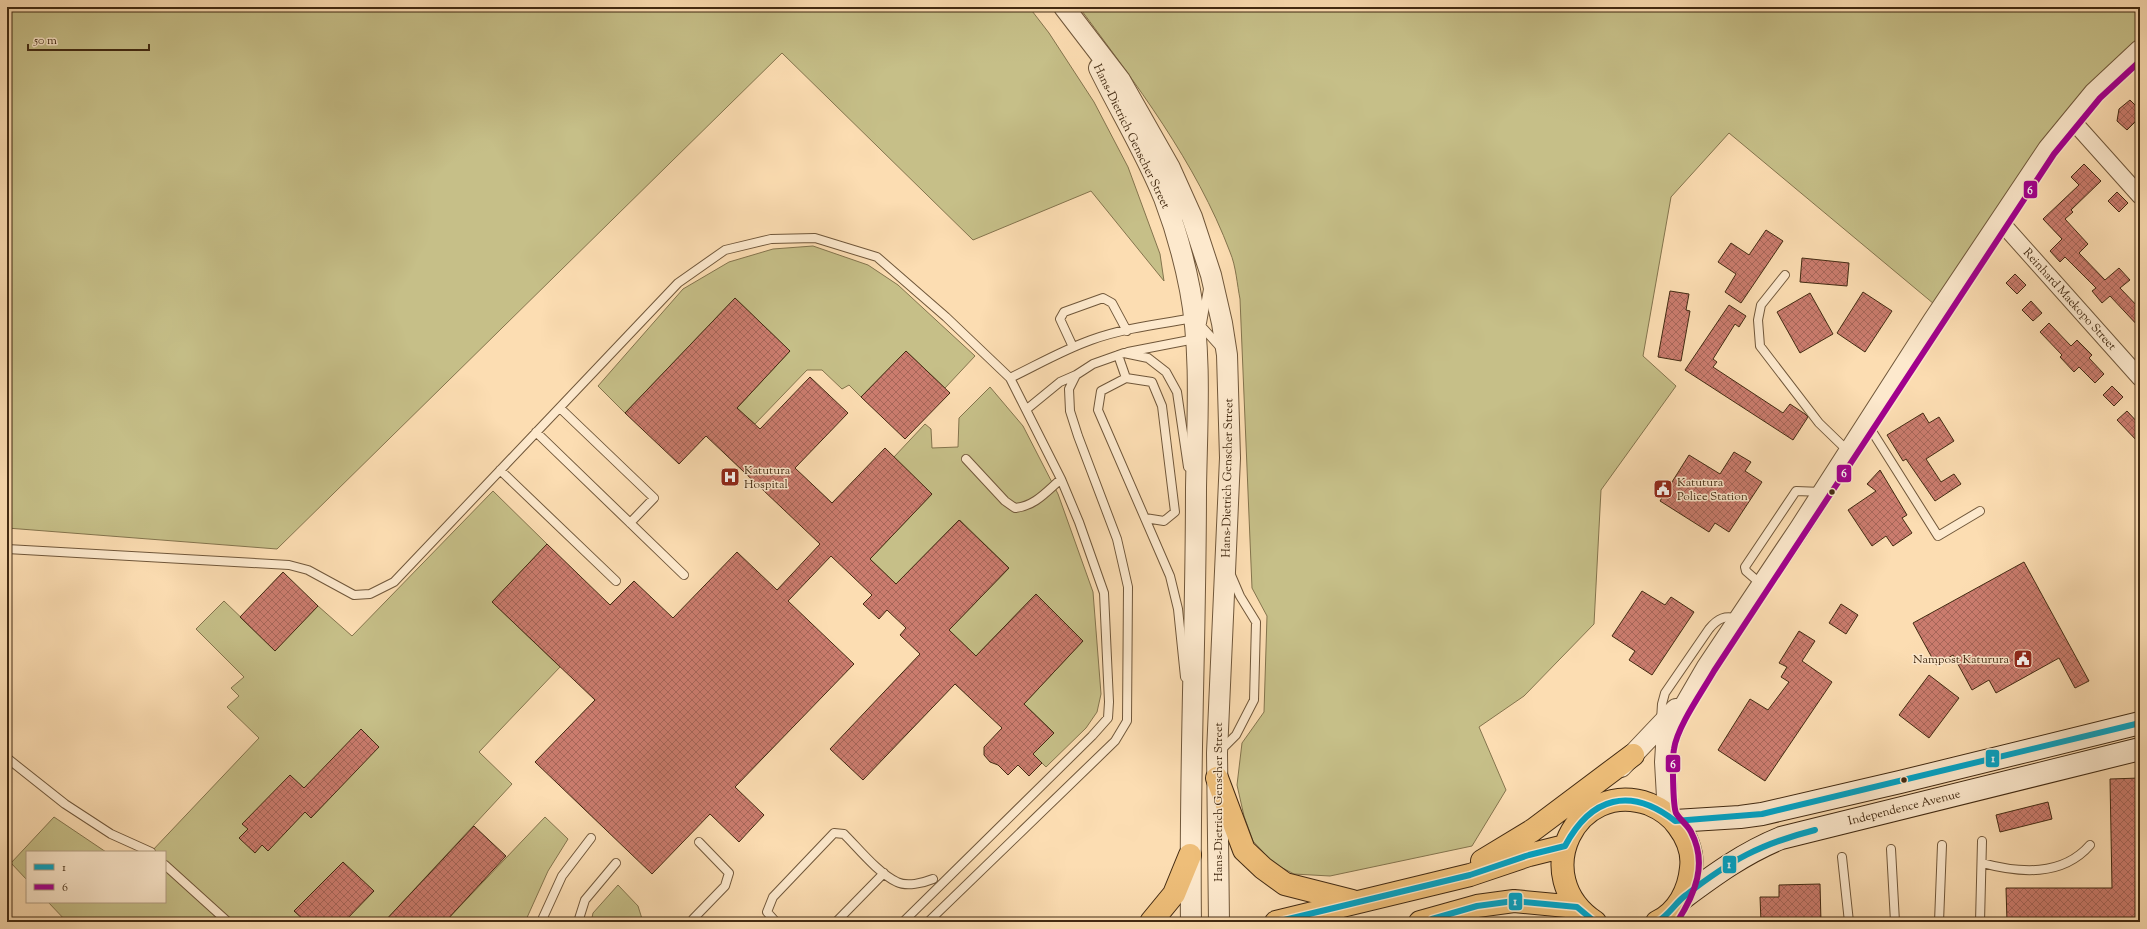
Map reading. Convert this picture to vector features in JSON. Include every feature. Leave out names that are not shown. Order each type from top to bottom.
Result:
[{"type":"main road","name":"Independence Avenue","points":[[1672,818],[1740,817],[1762,814],[2140,723]]},
{"type":"main road","name":"Independence Avenue","points":[[1670,913],[1730,864],[1757,848],[1781,838],[2140,749]]},
{"type":"main road","points":[[1444,881],[1497,853],[1527,834],[1633,755]]},
{"type":"main road","points":[[1217,778],[1244,850],[1263,868],[1285,884],[1355,901]]},
{"type":"main road","name":"Independence Avenue","points":[[1586,916],[1566,888],[1562,867],[1565,846],[1576,824],[1587,814],[1599,806],[1620,801],[1642,802],[1656,807],[1672,818],[1684,835],[1690,850],[1692,866],[1689,882],[1670,913]]},
{"type":"main road","points":[[1276,922],[1355,901],[1470,875],[1529,855],[1565,846]]},
{"type":"main road","points":[[1150,922],[1174,894],[1190,855]]},
{"type":"main road","name":"Independence Avenue","points":[[1420,922],[1477,906],[1514,901],[1586,916]]},
{"type":"street","name":"Hans-Dietrich Genscher Street","points":[[1064,7],[1120,80],[1170,168],[1192,217],[1211,275],[1222,323],[1227,355],[1230,458],[1217,753],[1219,922]]},
{"type":"street","name":"Hans-Dietrich Genscher Street","points":[[1077,23],[1163,197],[1179,245],[1197,328],[1196,521],[1190,855],[1191,922]]},
{"type":"street","points":[[1672,818],[1665,762],[1666,746],[1678,717],[1707,667],[1824,492],[1999,220],[2048,149],[2071,119],[2094,93],[2140,50]]},
{"type":"street","points":[[2071,119],[2140,196]]},
{"type":"street","name":"Reinhard Maekopo Street","points":[[1999,220],[2140,378]]},
{"type":"street","points":[[1576,824],[1604,784],[1694,690]]},
{"type":"lane","points":[[7,549],[289,565],[308,570],[354,594],[370,594],[394,582],[678,283],[725,250],[771,239],[816,238],[877,257],[946,317],[1010,378],[1027,410],[1061,479],[1079,522],[1104,593],[1109,702],[1108,718],[1092,736],[904,922]]},
{"type":"lane","points":[[1197,328],[1211,275]]},
{"type":"lane","points":[[1785,275],[1761,305],[1758,320],[1760,346],[1819,423],[1849,452]]},
{"type":"lane","points":[[1073,347],[1060,319],[1061,315],[1064,312],[1103,298],[1112,303],[1126,331]]},
{"type":"lane","points":[[1027,410],[1060,382],[1076,375],[1093,364],[1197,328]]},
{"type":"lane","points":[[1010,378],[1092,339],[1126,331],[1197,328],[1227,355]]},
{"type":"lane","points":[[1121,354],[1126,378]]},
{"type":"lane","points":[[1121,354],[1148,358],[1166,372],[1177,392],[1196,521]]},
{"type":"lane","points":[[928,922],[1115,741],[1127,720],[1128,587],[1118,539],[1078,436],[1070,410],[1069,389],[1076,375]]},
{"type":"lane","points":[[1144,518],[1164,521],[1175,512],[1162,406],[1152,382],[1126,378],[1101,391],[1098,410],[1144,518],[1170,576],[1178,609],[1192,757]]},
{"type":"lane","points":[[560,408],[654,498],[630,523]]},
{"type":"lane","points":[[1867,424],[1938,536],[1980,511]]},
{"type":"lane","points":[[536,432],[684,575]]},
{"type":"lane","points":[[966,460],[1005,501],[1015,508],[1024,507],[1035,503],[1061,479]]},
{"type":"lane","points":[[500,470],[616,581]]},
{"type":"lane","points":[[1217,753],[1236,735],[1254,700],[1256,622],[1240,596],[1225,554]]},
{"type":"lane","points":[[1660,726],[1662,704],[1665,693],[1709,629],[1716,620],[1722,617],[1740,619]]},
{"type":"lane","points":[[7,758],[65,804],[111,834],[149,851]]},
{"type":"lane","points":[[776,922],[767,912],[773,897],[834,833],[844,834],[884,873],[897,882],[905,884],[922,883],[933,879]]},
{"type":"lane","points":[[541,922],[562,876],[591,838]]},
{"type":"lane","points":[[1980,922],[1982,841]]},
{"type":"lane","points":[[693,919],[724,886],[729,873],[725,866],[699,842]]},
{"type":"lane","points":[[1940,922],[1942,845]]},
{"type":"lane","points":[[1982,863],[2008,870],[2030,872],[2050,869],[2082,854],[2090,845]]},
{"type":"lane","points":[[1891,849],[1896,922]]},
{"type":"lane","points":[[1842,858],[1849,922]]},
{"type":"lane","points":[[578,922],[585,900],[616,863]]},
{"type":"lane","points":[[166,866],[228,922]]},
{"type":"lane","points":[[836,922],[884,873]]},
{"type":"shaded area","points":[[7,7],[1029,7],[1049,33],[1094,102],[1128,167],[1160,254],[1164,281],[1091,191],[973,240],[782,53],[277,549],[7,528],[7,398],[10,394],[7,392]]},
{"type":"shaded area","points":[[1079,7],[2140,7],[2140,50],[2119,69],[1940,309],[1729,133],[1671,197],[1643,356],[1676,386],[1601,490],[1594,624],[1524,696],[1479,727],[1506,790],[1472,846],[1330,876],[1294,874],[1273,863],[1253,841],[1244,816],[1237,785],[1242,743],[1264,712],[1267,616],[1252,588],[1240,299],[1232,257],[1216,219],[1182,155],[1143,95]]},
{"type":"shaded area","points":[[813,246],[868,265],[898,285],[975,356],[945,388],[906,351],[861,397],[849,385],[842,389],[822,370],[807,370],[755,424],[737,408],[790,351],[735,298],[625,413],[598,386],[683,289],[729,262],[773,249]]},
{"type":"shaded area","points":[[990,387],[1023,426],[1058,494],[1093,592],[1101,694],[1097,712],[1086,728],[1046,767],[1033,754],[1054,733],[1024,704],[1083,641],[1036,594],[976,656],[949,630],[1009,568],[960,520],[896,584],[870,559],[932,494],[894,457],[925,424],[931,429],[932,448],[958,447],[959,418]]},
{"type":"shaded area","points":[[493,491],[547,544],[492,602],[560,667],[479,752],[512,784],[384,922],[67,922],[49,903],[166,903],[166,851],[152,851],[259,738],[227,707],[239,696],[231,688],[244,677],[196,629],[224,601],[275,650],[318,606],[352,636]]},
{"type":"shaded area","points":[[54,817],[105,851],[26,851],[26,879],[11,863]]},
{"type":"shaded area","points":[[545,817],[568,839],[548,871],[525,922],[445,922]]},
{"type":"shaded area","points":[[618,885],[638,906],[643,922],[591,922],[593,913]]},
{"type":"building","points":[[2130,100],[2140,110],[2140,117],[2127,130],[2117,121],[2119,109]]},
{"type":"building","points":[[2084,164],[2101,181],[2071,210],[2073,212],[2065,219],[2088,244],[2079,253],[2105,280],[2119,268],[2130,280],[2120,288],[2140,309],[2140,328],[2110,296],[2102,303],[2092,291],[2096,288],[2065,257],[2060,262],[2050,251],[2062,239],[2043,219],[2079,185],[2071,177]]},
{"type":"building","points":[[2117,192],[2128,203],[2119,212],[2108,201]]},
{"type":"building","points":[[1766,230],[1783,241],[1741,303],[1725,292],[1736,274],[1718,262],[1731,243],[1749,255]]},
{"type":"building","points":[[1802,258],[1849,263],[1847,286],[1800,282]]},
{"type":"building","points":[[2015,274],[2026,285],[2017,294],[2006,283]]},
{"type":"building","points":[[1670,291],[1689,294],[1686,310],[1690,311],[1681,361],[1658,357]]},
{"type":"building","points":[[1863,292],[1892,311],[1865,352],[1837,333]]},
{"type":"building","points":[[1810,293],[1833,334],[1800,353],[1777,312]]},
{"type":"building","points":[[735,298],[790,351],[737,408],[760,429],[810,377],[848,413],[795,468],[832,503],[885,448],[932,494],[870,559],[896,584],[959,520],[1009,568],[949,630],[976,656],[1036,594],[1083,641],[1024,704],[1054,733],[1033,754],[1042,763],[1029,776],[1018,765],[1008,775],[998,765],[990,762],[984,755],[984,747],[1002,728],[955,684],[863,780],[830,749],[920,654],[900,635],[906,628],[887,610],[879,619],[863,604],[872,595],[831,556],[788,601],[854,664],[735,787],[764,815],[739,842],[710,814],[652,874],[535,762],[595,700],[492,602],[547,544],[610,605],[634,581],[673,618],[737,552],[777,590],[820,544],[706,436],[679,464],[625,413]]},
{"type":"building","points":[[2031,301],[2042,313],[2033,321],[2022,310]]},
{"type":"building","points":[[1729,305],[1746,316],[1739,327],[1735,324],[1713,359],[1717,362],[1713,367],[1783,413],[1790,404],[1805,414],[1808,417],[1793,440],[1685,370]]},
{"type":"building","points":[[2049,323],[2071,346],[2077,340],[2092,355],[2089,358],[2104,374],[2095,383],[2079,367],[2074,372],[2060,357],[2062,355],[2040,332]]},
{"type":"building","points":[[906,351],[950,393],[905,439],[861,397]]},
{"type":"building","points":[[2112,386],[2123,397],[2114,406],[2103,395]]},
{"type":"building","points":[[2127,411],[2140,425],[2140,444],[2117,420]]},
{"type":"building","points":[[1923,413],[1929,423],[1939,417],[1954,441],[1926,459],[1941,482],[1954,474],[1961,484],[1935,501],[1906,459],[1903,461],[1887,435]]},
{"type":"building","points":[[1734,452],[1751,462],[1745,471],[1762,482],[1729,532],[1715,523],[1709,532],[1660,501],[1689,455],[1720,474]]},
{"type":"building","points":[[1880,470],[1907,515],[1902,518],[1912,533],[1893,546],[1886,536],[1872,546],[1848,510],[1876,491],[1867,484]]},
{"type":"building","points":[[2024,562],[2089,681],[2075,688],[2059,658],[1996,693],[1989,680],[1972,690],[1953,655],[1936,665],[1913,623]]},
{"type":"building","points":[[283,572],[318,606],[275,651],[240,617]]},
{"type":"building","points":[[1642,591],[1665,605],[1671,597],[1694,612],[1652,675],[1629,660],[1635,651],[1612,636]]},
{"type":"building","points":[[1841,604],[1858,615],[1846,634],[1829,623]]},
{"type":"building","points":[[1799,631],[1815,641],[1802,661],[1832,682],[1765,781],[1718,750],[1750,699],[1768,710],[1789,682],[1781,677],[1787,667],[1779,663]]},
{"type":"building","points":[[1929,675],[1959,698],[1929,738],[1899,715]]},
{"type":"building","points":[[361,729],[379,747],[311,818],[305,812],[268,851],[262,845],[255,853],[239,838],[248,829],[242,824],[290,775],[304,788]]},
{"type":"building","points":[[2140,778],[2140,922],[2007,922],[2006,888],[2112,888],[2110,779]]},
{"type":"building","points":[[2048,802],[2052,819],[2000,832],[1996,815]]},
{"type":"building","points":[[474,826],[506,856],[445,922],[384,922]]},
{"type":"building","points":[[343,862],[374,891],[344,922],[306,922],[294,911]]},
{"type":"building","points":[[1820,884],[1821,922],[1761,922],[1760,897],[1779,897],[1779,885]]},
{"type":"transit line","name":"6","points":[[1677,922],[1694,890],[1699,867],[1699,856],[1696,844],[1690,829],[1676,813],[1674,801],[1673,754],[1676,740],[1685,720],[1714,671],[2054,154],[2100,98],[2140,61]]},
{"type":"transit line","name":"1","points":[[1276,922],[1470,875],[1529,855],[1565,846],[1575,829],[1587,816],[1599,807],[1613,802],[1627,801],[1642,803],[1658,810],[1675,821],[1762,814],[2140,723]]},
{"type":"transit line","name":"1","points":[[1657,922],[1686,895],[1732,863],[1762,847],[1815,830]]},
{"type":"transit line","name":"1","points":[[1432,919],[1477,906],[1514,901],[1577,907],[1595,922]]},
{"type":"place","name":"Katutura Hospital","points":[[730,477]]},
{"type":"place","name":"Katutura Police Station","points":[[1663,489]]},
{"type":"place","name":"Nampost Katurura","points":[[2023,659]]}]
